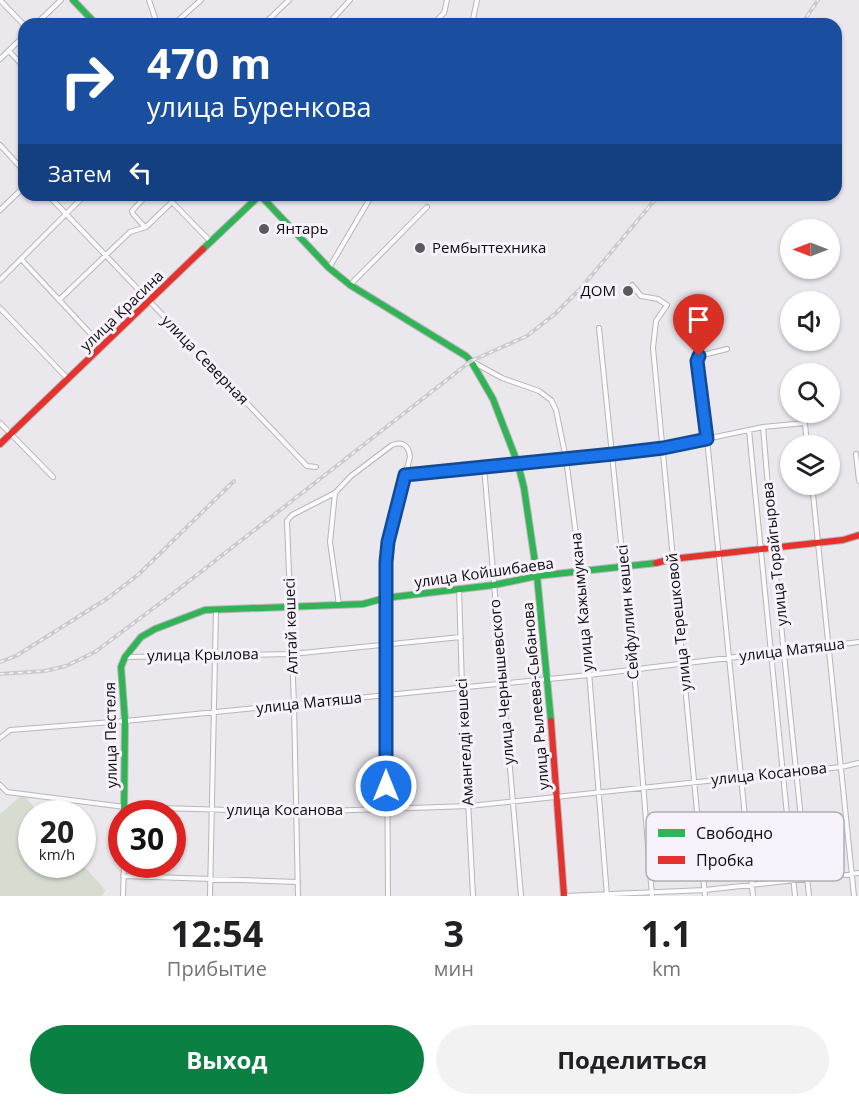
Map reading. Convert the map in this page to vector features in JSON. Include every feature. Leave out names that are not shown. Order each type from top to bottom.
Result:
[{"type":"street","points":[[0,0],[18,19]]},
{"type":"street","points":[[42,18],[61,0]]},
{"type":"street","points":[[73,0],[90,18]]},
{"type":"street","points":[[149,0],[155,18]]},
{"type":"street","points":[[181,18],[201,0]]},
{"type":"street","points":[[270,18],[289,0]]},
{"type":"street","points":[[334,18],[350,0]]},
{"type":"street","points":[[439,18],[444,13],[447,0]]},
{"type":"street","points":[[473,18],[477,0]]},
{"type":"street","points":[[0,59],[18,42]]},
{"type":"street","points":[[9,51],[18,61]]},
{"type":"street","points":[[0,145],[18,164]]},
{"type":"street","points":[[0,210],[18,193]]},
{"type":"street","name":"улица Северная","points":[[54,201],[307,466],[316,467]]},
{"type":"street","points":[[0,280],[79,201]]},
{"type":"street","points":[[141,201],[132,211],[145,227]]},
{"type":"street","name":"улица Красина","points":[[0,444],[254,201]]},
{"type":"street","points":[[266,201],[329,268],[350,285],[471,361]]},
{"type":"street","points":[[329,268],[368,201]]},
{"type":"street","points":[[58,300],[130,232],[145,227],[172,202],[211,242]]},
{"type":"street","points":[[350,285],[428,207]]},
{"type":"street","points":[[21,259],[102,346]]},
{"type":"street","name":"улица Терешковой","points":[[632,285],[641,296],[658,299],[667,305],[656,321],[653,348],[697,812]]},
{"type":"street","points":[[0,308],[68,379]]},
{"type":"street","name":"Сейфуллин көшесі","points":[[600,328],[634,670],[646,822]]},
{"type":"street","points":[[727,349],[699,356],[697,361],[745,812]]},
{"type":"street","name":"улица Кажымукана","points":[[471,361],[502,378],[538,391],[551,400],[556,410],[566,459],[581,572],[607,895]]},
{"type":"street","name":"улица Рылеева-Сыбанова","points":[[471,361],[493,399],[518,464],[524,488],[537,576],[548,678],[565,896]]},
{"type":"street","points":[[0,423],[53,477]]},
{"type":"street","points":[[405,475],[663,448],[763,427],[805,423],[806,435]]},
{"type":"street","name":"улица Торайгырова","points":[[763,427],[801,812]]},
{"type":"street","name":"улица Торайгырова","points":[[749,430],[787,812]]},
{"type":"street","points":[[339,605],[330,542],[335,493],[351,476],[392,446],[398,443],[405,444],[409,449],[410,457],[388,542],[386,598],[388,896]]},
{"type":"street","points":[[856,454],[859,481]]},
{"type":"street","name":"улица Чернышевского","points":[[484,467],[520,896]]},
{"type":"street","name":"Алтай көшесі","points":[[298,896],[287,521],[292,515],[335,493]]},
{"type":"street","points":[[813,495],[854,896]]},
{"type":"street","name":"улица Койшибаева","points":[[125,657],[141,637],[155,628],[205,610],[363,604],[386,598],[494,585],[537,576],[624,567],[718,553],[760,550],[859,535]]},
{"type":"street","name":"Амангелді көшесі","points":[[459,589],[473,896]]},
{"type":"street","points":[[210,896],[216,609]]},
{"type":"street","name":"улица Крылова","points":[[125,657],[292,654],[461,637]]},
{"type":"street","name":"улица Матяша","points":[[0,738],[10,730],[125,722],[462,686],[589,675],[859,642]]},
{"type":"street","name":"улица Пестеля","points":[[124,800],[125,722],[121,667],[125,657]]},
{"type":"street","name":"улица Косанова","points":[[186,810],[296,812],[469,806],[841,767],[859,763]]},
{"type":"street","name":"улица Косанова","points":[[0,785],[7,792],[108,808]]},
{"type":"street","points":[[844,874],[859,873]]},
{"type":"street","points":[[123,878],[123,896]]},
{"type":"street","points":[[181,878],[298,882]]},
{"type":"street","points":[[752,881],[753,896]]},
{"type":"street","points":[[565,896],[705,893],[785,881]]},
{"type":"street","name":"улица Торайгырова","points":[[793,881],[795,896]]},
{"type":"street","name":"улица Торайгырова","points":[[807,881],[809,896]]},
{"type":"shaded area","points":[[23,794],[28,800],[18,800],[18,878],[94,878],[106,891],[101,896],[0,896],[0,814]]},
{"type":"railway","points":[[806,18],[818,0]]},
{"type":"railway","points":[[0,674],[45,671],[66,666],[95,652],[471,361],[527,336],[555,314],[581,288],[654,201]]},
{"type":"railway","points":[[0,662],[16,656],[108,598],[139,574],[234,481]]},
{"type":"traffic: fast","points":[[73,0],[90,18]]},
{"type":"traffic: fast","points":[[203,249],[254,201]]},
{"type":"traffic: fast","points":[[266,201],[329,268],[350,285],[466,356],[493,399],[518,464],[524,488],[537,576],[551,721]]},
{"type":"traffic: fast","points":[[124,800],[125,721],[121,667],[125,657],[141,637],[155,629],[205,610],[363,604],[385,598],[494,585],[537,576],[656,563]]},
{"type":"traffic: jam","points":[[0,444],[203,249]]},
{"type":"traffic: jam","points":[[656,563],[672,559],[843,540],[859,535]]},
{"type":"traffic: jam","points":[[551,721],[564,896]]},
{"type":"place","name":"Янтарь","points":[[264,229]]},
{"type":"place","name":"Рембыттехника","points":[[420,248]]},
{"type":"place","name":"ДОМ","points":[[628,291]]},
{"type":"route","points":[[386,786],[386,562],[388,542],[405,475],[613,454],[663,448],[707,439],[697,361],[699,356]]}]
